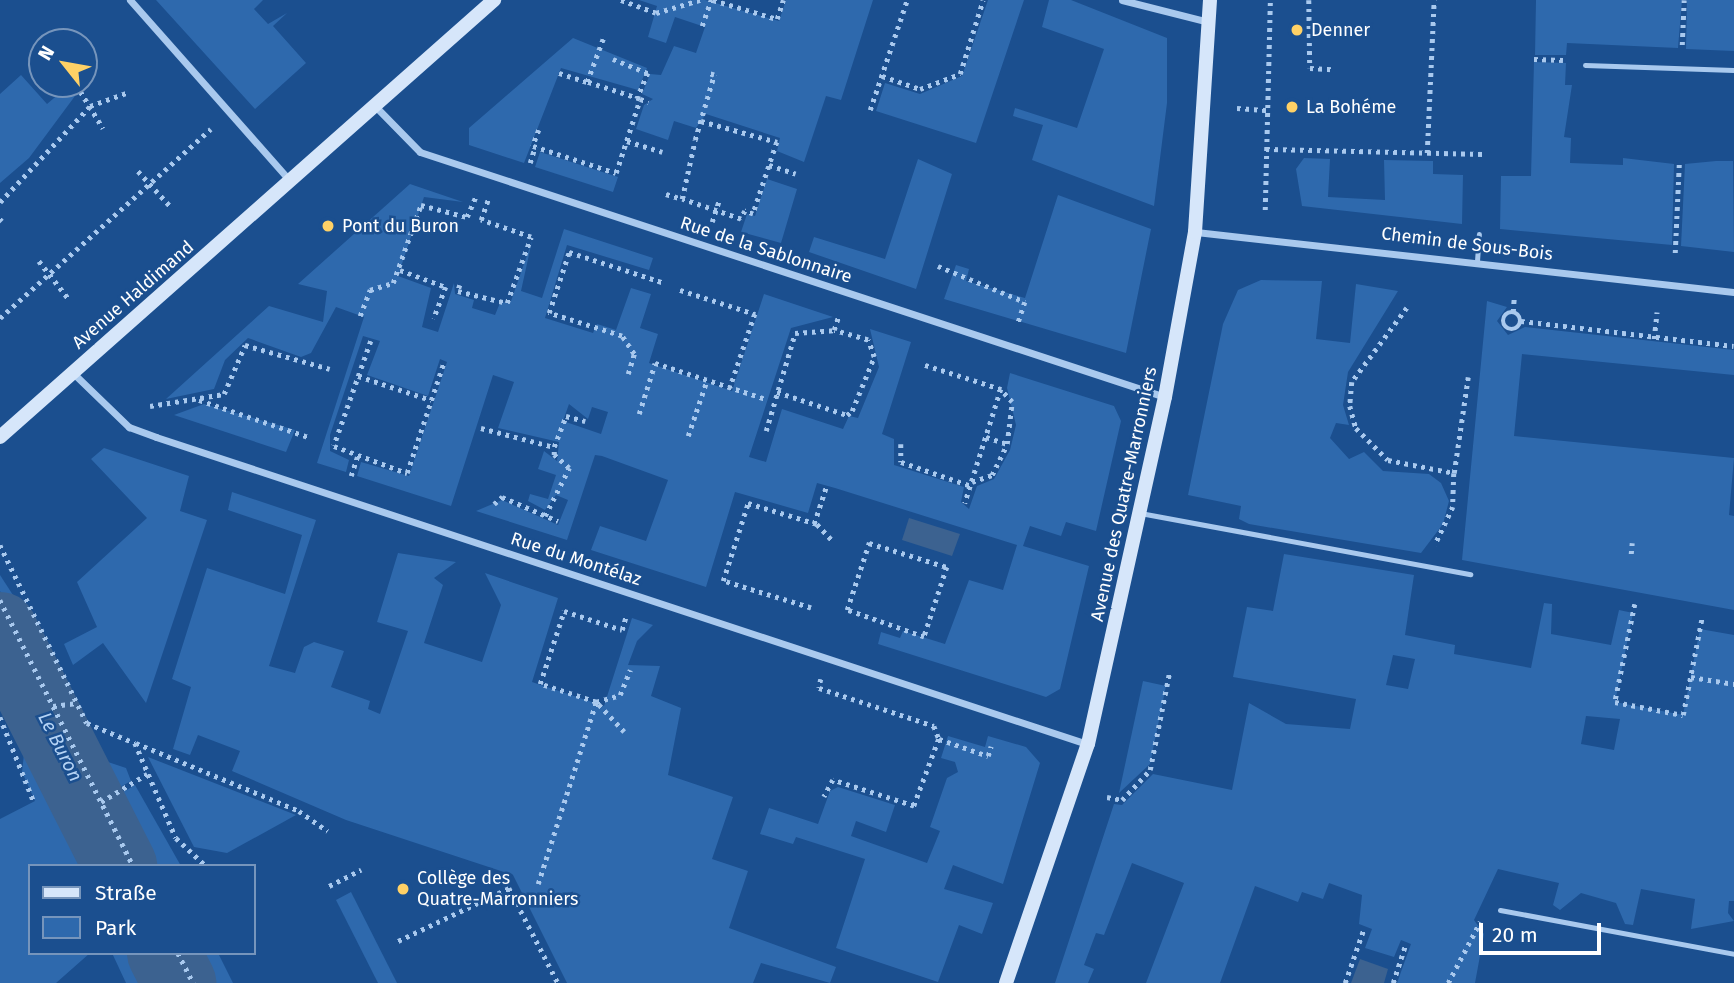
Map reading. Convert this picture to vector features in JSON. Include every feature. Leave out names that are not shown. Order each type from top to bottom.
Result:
[{"type":"street","points":[[130,0],[290,181]]},
{"type":"street","name":"Avenue Haldimand","points":[[0,437],[494,0]]},
{"type":"street","points":[[1122,0],[1209,22]]},
{"type":"street","name":"Avenue des Quatre-Marronniers","points":[[1006,983],[1088,744],[1165,397],[1195,232],[1210,0]]},
{"type":"street","name":"Rue de la Sablonnaire","points":[[375,106],[420,152],[1165,397]]},
{"type":"street","name":"Chemin de Sous-Bois","points":[[1195,232],[1477,261],[1734,292]]},
{"type":"street","name":"Rue du Montélaz","points":[[73,372],[117,416],[147,433],[1088,744]]},
{"type":"lane","points":[[1585,65],[1734,71]]},
{"type":"lane","points":[[1477,261],[1479,234]]},
{"type":"lane","points":[[1140,513],[1470,574]]},
{"type":"lane","points":[[1500,910],[1734,954]]},
{"type":"path","points":[[621,0],[656,13],[700,0]]},
{"type":"path","points":[[702,26],[712,0],[777,19],[783,0]]},
{"type":"path","points":[[870,110],[906,0]]},
{"type":"path","points":[[882,76],[920,89],[960,74],[983,0]]},
{"type":"path","points":[[1265,210],[1270,0]]},
{"type":"path","points":[[1309,0],[1310,68],[1332,69]]},
{"type":"path","points":[[1427,153],[1434,0]]},
{"type":"path","points":[[1680,69],[1685,0]]},
{"type":"path","points":[[587,82],[603,38]]},
{"type":"path","points":[[535,147],[616,173],[648,73],[613,59]]},
{"type":"path","points":[[559,73],[649,102]]},
{"type":"path","points":[[682,200],[714,75],[707,73]]},
{"type":"path","points":[[0,202],[90,106],[129,92]]},
{"type":"path","points":[[85,98],[103,128]]},
{"type":"path","points":[[1237,108],[1268,110]]},
{"type":"path","points":[[0,317],[213,127],[205,117]]},
{"type":"path","points":[[666,194],[741,219],[745,211],[753,214],[776,142],[701,121]]},
{"type":"path","points":[[527,170],[539,130]]},
{"type":"path","points":[[626,141],[662,152]]},
{"type":"path","points":[[1266,149],[1483,155]]},
{"type":"path","points":[[1675,253],[1679,164]]},
{"type":"path","points":[[769,165],[796,174]]},
{"type":"path","points":[[138,171],[171,207]]},
{"type":"path","points":[[360,316],[370,290],[393,283],[400,270],[421,205],[467,217],[476,195]]},
{"type":"path","points":[[460,285],[458,291],[507,303],[531,237],[481,220],[488,199]]},
{"type":"path","points":[[628,374],[634,354],[622,336],[549,313],[569,252],[665,283]]},
{"type":"path","points":[[39,261],[68,298]]},
{"type":"path","points":[[938,266],[1025,302],[1017,328]]},
{"type":"path","points":[[400,270],[446,287],[435,319]]},
{"type":"path","points":[[680,290],[755,314],[730,388]]},
{"type":"path","points":[[1514,298],[1513,312],[1521,321],[1654,339],[1734,346]]},
{"type":"path","points":[[1407,308],[1352,382],[1350,406],[1356,428],[1388,460],[1454,473]]},
{"type":"path","points":[[1513,312],[1505,313],[1503,325],[1513,330],[1521,321]]},
{"type":"path","points":[[1654,339],[1657,312]]},
{"type":"path","points":[[834,330],[839,315]]},
{"type":"path","points":[[765,431],[795,333],[834,330],[868,340],[874,357],[852,411],[847,415],[777,392]]},
{"type":"path","points":[[370,341],[334,446],[357,457],[407,473],[444,362]]},
{"type":"path","points":[[150,406],[224,394],[245,345],[330,369]]},
{"type":"path","points":[[639,414],[655,363],[766,399]]},
{"type":"path","points":[[901,444],[901,462],[971,484],[992,475],[1007,444],[1012,402],[1001,389],[925,365]]},
{"type":"path","points":[[358,376],[431,400]]},
{"type":"path","points":[[1422,565],[1453,507],[1454,473],[1468,377]]},
{"type":"path","points":[[688,436],[707,380]]},
{"type":"path","points":[[965,503],[1001,389]]},
{"type":"path","points":[[196,398],[308,437]]},
{"type":"path","points":[[545,516],[569,468],[554,455],[554,447],[566,416],[585,421]]},
{"type":"path","points":[[481,428],[554,447]]},
{"type":"path","points":[[986,437],[1007,444]]},
{"type":"path","points":[[350,479],[357,457]]},
{"type":"path","points":[[814,524],[827,487]]},
{"type":"path","points":[[494,505],[502,497],[558,521]]},
{"type":"path","points":[[811,608],[723,582],[748,503],[814,524],[833,541]]},
{"type":"path","points":[[1631,554],[1632,542]]},
{"type":"path","points":[[869,543],[947,567],[924,637],[871,618],[848,610],[869,543]]},
{"type":"path","points":[[0,545],[87,723],[299,811],[328,831]]},
{"type":"path","points":[[0,600],[132,864]]},
{"type":"path","points":[[1634,604],[1615,702],[1683,715],[1702,617]]},
{"type":"path","points":[[624,732],[596,702],[540,684],[564,611],[622,630],[628,612]]},
{"type":"path","points":[[596,702],[620,695],[630,670]]},
{"type":"path","points":[[1107,797],[1122,800],[1150,770],[1169,674]]},
{"type":"path","points":[[822,675],[819,688],[934,726],[939,739],[914,806],[833,780],[824,797]]},
{"type":"path","points":[[1691,677],[1734,684]]},
{"type":"path","points":[[538,884],[596,702]]},
{"type":"path","points":[[53,706],[77,703]]},
{"type":"path","points":[[0,717],[34,802]]},
{"type":"path","points":[[939,739],[988,756],[991,746]]},
{"type":"path","points":[[135,743],[176,838],[204,864]]},
{"type":"path","points":[[101,802],[148,774]]},
{"type":"path","points":[[330,886],[361,870]]},
{"type":"path","points":[[398,941],[509,888],[558,983]]},
{"type":"path","points":[[1448,983],[1483,917],[1500,910]]},
{"type":"path","points":[[1345,983],[1363,931]]},
{"type":"path","points":[[1393,983],[1405,945]]},
{"type":"path","points":[[179,955],[193,983]]},
{"type":"green space","points":[[156,0],[263,0],[254,9],[268,24],[287,13],[273,26],[306,63],[255,109]]},
{"type":"green space","points":[[639,0],[705,0],[779,21],[786,0],[873,0],[841,100],[826,96],[804,162],[777,151],[780,138],[706,114],[696,128],[674,121],[668,140],[636,129],[644,105],[653,99],[642,94],[650,74],[661,75],[674,46],[696,53],[705,27],[675,17],[666,43],[648,37],[657,6]]},
{"type":"green space","points":[[988,0],[1024,0],[976,143],[876,111],[885,83],[920,94],[962,76]]},
{"type":"green space","points":[[1049,0],[1071,0],[1167,38],[1167,103],[1154,206],[1032,160],[1043,125],[1013,116],[1015,108],[1077,128],[1104,49],[1042,27]]},
{"type":"green space","points":[[1536,0],[1682,0],[1678,48],[1567,43],[1566,55],[1535,55]]},
{"type":"green space","points":[[1687,0],[1734,0],[1734,51],[1686,49]]},
{"type":"green space","points":[[573,38],[647,68],[638,90],[561,68],[524,163],[469,145],[469,128]]},
{"type":"green space","points":[[1534,62],[1566,63],[1565,85],[1572,85],[1564,137],[1571,138],[1570,163],[1623,165],[1623,158],[1674,164],[1672,245],[1500,229],[1501,176],[1531,176]]},
{"type":"green space","points":[[21,75],[28,83],[28,98],[42,98],[47,104],[54,98],[74,98],[29,158],[0,183],[0,94]]},
{"type":"green space","points":[[540,152],[618,177],[613,192],[535,167]]},
{"type":"green space","points":[[1304,158],[1330,159],[1328,197],[1385,200],[1384,160],[1433,161],[1433,174],[1463,175],[1462,224],[1302,206],[1296,169]]},
{"type":"green space","points":[[918,159],[952,174],[916,289],[809,252],[814,237],[885,259]]},
{"type":"green space","points":[[1733,161],[1734,252],[1681,246],[1685,164]]},
{"type":"green space","points":[[767,179],[797,189],[781,243],[741,232],[747,214],[755,216]]},
{"type":"green space","points":[[410,184],[463,202],[424,197],[398,276],[431,288],[422,327],[438,332],[454,283],[455,294],[474,300],[472,308],[495,315],[500,303],[511,301],[532,241],[521,291],[542,298],[564,229],[653,258],[649,270],[567,245],[545,318],[593,333],[597,324],[616,330],[631,288],[651,294],[640,328],[658,334],[649,363],[732,391],[764,294],[833,317],[791,328],[749,457],[766,462],[782,409],[843,429],[849,416],[858,418],[879,367],[870,329],[911,342],[882,434],[894,439],[894,465],[964,487],[961,502],[969,509],[977,486],[994,479],[1010,450],[1016,425],[1007,388],[1010,373],[1114,406],[1121,421],[1096,531],[1066,522],[1061,536],[1030,526],[1023,546],[1089,566],[1060,689],[1046,697],[878,644],[881,632],[900,638],[903,631],[945,644],[969,580],[1003,590],[1017,545],[835,488],[817,483],[808,513],[735,492],[706,587],[591,550],[600,526],[646,541],[668,480],[602,456],[595,455],[567,540],[476,511],[502,500],[558,525],[568,500],[556,495],[545,510],[528,501],[530,494],[548,499],[556,475],[538,469],[544,451],[557,461],[559,442],[498,428],[514,382],[493,375],[451,506],[357,476],[361,462],[409,476],[447,362],[440,359],[428,396],[367,375],[380,341],[363,336],[330,435],[330,451],[349,460],[346,472],[317,463],[364,317],[336,307],[311,353],[301,357],[248,338],[225,360],[214,389],[166,399],[269,306],[323,322],[327,291],[298,284]],"holes":[[[569,404],[588,419],[592,407],[608,412],[601,434],[563,421]]]},
{"type":"green space","points":[[1058,195],[1151,229],[1126,353],[944,299],[956,265],[969,269],[966,281],[1025,298]]},
{"type":"green space","points":[[1261,280],[1322,281],[1316,339],[1350,343],[1356,284],[1398,291],[1348,372],[1343,405],[1349,425],[1336,423],[1330,438],[1349,459],[1364,452],[1383,471],[1429,474],[1441,483],[1449,501],[1443,524],[1421,553],[1249,524],[1239,519],[1241,506],[1188,495],[1223,324],[1238,290]]},
{"type":"green space","points":[[1487,301],[1507,307],[1497,321],[1508,335],[1525,327],[1734,350],[1734,375],[1522,354],[1514,436],[1734,458],[1729,515],[1734,516],[1734,610],[1462,560]]},
{"type":"green space","points":[[204,404],[295,430],[286,452],[174,415]]},
{"type":"green space","points":[[104,448],[189,476],[180,511],[207,520],[146,703],[103,643],[73,665],[64,644],[97,627],[77,582],[147,518],[91,459]]},
{"type":"green space","points":[[232,492],[316,520],[269,666],[295,673],[304,647],[314,642],[344,651],[331,687],[370,701],[368,709],[380,714],[408,631],[377,622],[398,553],[456,562],[434,578],[443,585],[424,643],[482,662],[501,605],[485,573],[558,598],[532,682],[604,706],[632,618],[653,625],[637,641],[628,665],[660,666],[651,696],[681,708],[668,775],[733,797],[712,859],[748,871],[729,928],[836,967],[830,983],[761,963],[753,983],[567,983],[513,875],[346,820],[232,771],[240,751],[198,735],[190,755],[173,749],[191,687],[172,679],[207,568],[285,594],[302,535],[228,510]]},
{"type":"green space","points":[[1284,554],[1414,575],[1405,635],[1455,645],[1454,654],[1531,668],[1544,603],[1552,604],[1551,634],[1611,645],[1619,610],[1633,613],[1615,702],[1683,715],[1700,629],[1734,635],[1734,901],[1729,901],[1728,913],[1734,921],[1691,929],[1695,899],[1641,889],[1633,925],[1625,924],[1616,903],[1581,893],[1560,910],[1553,905],[1559,883],[1498,869],[1474,920],[1484,934],[1475,983],[1397,983],[1411,944],[1401,940],[1394,957],[1365,948],[1372,929],[1359,924],[1362,895],[1329,883],[1323,899],[1302,892],[1298,902],[1255,886],[1220,983],[1146,983],[1184,883],[1132,863],[1104,935],[1096,933],[1084,965],[1094,969],[1088,983],[1055,983],[1114,804],[1122,805],[1153,774],[1232,790],[1249,703],[1286,724],[1350,729],[1356,699],[1233,677],[1247,607],[1273,611]],"holes":[[[1393,655],[1415,659],[1408,689],[1386,685]],[[1586,716],[1620,719],[1614,750],[1581,744]]]},
{"type":"green space","points":[[0,575],[22,609],[67,701],[57,704],[0,591]]},
{"type":"green space","points":[[0,653],[105,864],[28,864],[28,955],[88,955],[56,983],[0,983],[0,819],[35,801],[22,772],[24,754],[0,706]]},
{"type":"green space","points":[[1143,681],[1166,686],[1150,764],[1119,793]]},
{"type":"green space","points":[[73,715],[96,758],[126,768],[131,781],[104,796],[64,718]]},
{"type":"green space","points":[[948,736],[985,747],[988,736],[1026,747],[1040,763],[1003,884],[953,865],[944,889],[993,903],[982,934],[959,925],[938,982],[836,948],[865,859],[796,837],[793,844],[760,834],[769,808],[818,824],[830,791],[838,787],[895,805],[886,832],[856,821],[851,836],[927,863],[940,831],[930,827],[947,778],[958,772],[955,762],[941,758]]},
{"type":"green space","points":[[148,757],[296,815],[227,853],[194,847]]},
{"type":"green space","points":[[135,785],[180,864],[138,864],[107,802]]},
{"type":"green space","points":[[351,892],[397,983],[378,983],[336,900]]},
{"type":"green space","points":[[113,955],[150,955],[164,983],[126,983]]},
{"type":"green space","points":[[184,955],[219,955],[233,983],[198,983]]},
{"type":"shaded area","points":[[909,518],[960,534],[952,556],[902,540]]},
{"type":"shaded area","points":[[1360,959],[1388,969],[1384,983],[1351,983]]},
{"type":"waterway","name":"Le Buron","points":[[0,629],[119,864]]},
{"type":"waterway","name":"Le Buron","points":[[165,955],[179,983]]},
{"type":"place","name":"Denner","points":[[1297,30]]},
{"type":"place","name":"La Bohéme","points":[[1292,107]]},
{"type":"place","name":"Pont du Buron","points":[[328,226]]},
{"type":"place","name":"Collège des Quatre-Marronniers","points":[[403,889]]}]
